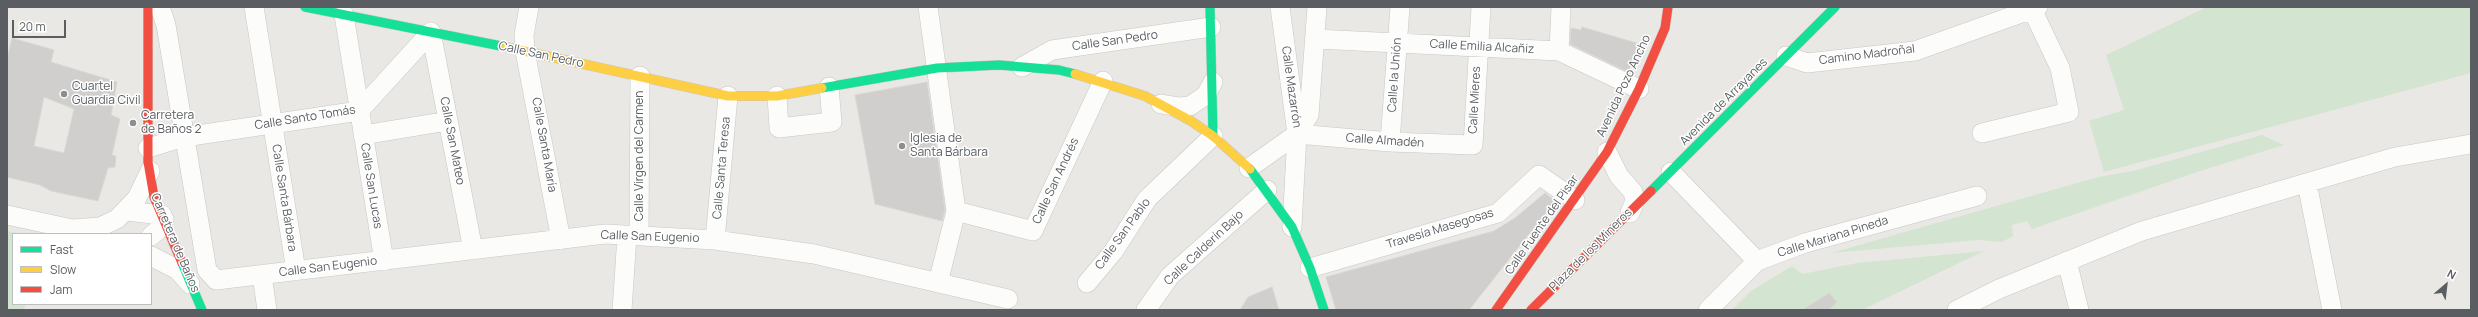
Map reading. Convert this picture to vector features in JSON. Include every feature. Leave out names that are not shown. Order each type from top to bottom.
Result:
[{"type":"street","name":"Carretera de Baños","points":[[148,7],[148,148],[154,197],[202,310]]},
{"type":"street","points":[[160,7],[166,25],[184,137]]},
{"type":"street","name":"Calle Santa Bárbara","points":[[254,7],[296,271]]},
{"type":"street","name":"Calle San Pedro","points":[[306,7],[525,51],[728,96],[777,96],[937,68],[999,65],[1059,70],[1103,81],[1161,104],[1213,136],[1249,168],[1267,190],[1292,227],[1310,268],[1324,310]]},
{"type":"street","name":"Calle Santa María","points":[[529,7],[524,35],[525,51],[561,240]]},
{"type":"street","points":[[928,7],[956,211],[938,283]]},
{"type":"street","points":[[1210,7],[1213,82],[1213,136]]},
{"type":"street","name":"Calle Mazarrón","points":[[1280,7],[1297,134]]},
{"type":"street","name":"Calle Mazarrón","points":[[1297,134],[1309,115],[1316,39],[1317,7]]},
{"type":"street","name":"Calle la Unión","points":[[1390,142],[1400,7]]},
{"type":"street","name":"Calle Mieres","points":[[1473,145],[1481,7]]},
{"type":"street","points":[[1559,51],[1561,7]]},
{"type":"street","name":"Avenida Pozo Ancho","points":[[1607,152],[1639,88],[1664,28],[1668,7]]},
{"type":"street","name":"Avenida de Arrayanes","points":[[1630,213],[1835,7]]},
{"type":"street","points":[[1982,133],[2068,112],[2060,68],[2035,8]]},
{"type":"street","name":"Camino Madroñal","points":[[1786,56],[1807,62],[1915,51],[2035,8]]},
{"type":"street","name":"Calle San Lucas","points":[[344,15],[384,261]]},
{"type":"street","name":"Calle San Pedro","points":[[1022,67],[1052,50],[1211,26]]},
{"type":"street","name":"Calle Santo Tomás","points":[[148,148],[184,137],[359,111],[431,32]]},
{"type":"street","name":"Calle San Mateo","points":[[431,32],[473,250]]},
{"type":"street","name":"Calle Emilia Alcañiz","points":[[1316,39],[1559,51],[1639,88]]},
{"type":"street","name":"Calle Virgen del Carmen","points":[[622,310],[633,236],[640,76]]},
{"type":"street","name":"Calle San Andrés","points":[[956,211],[1032,231],[1103,81]]},
{"type":"street","points":[[1161,104],[1179,107],[1190,106],[1206,95],[1213,82]]},
{"type":"street","points":[[777,96],[779,128],[832,122],[829,87]]},
{"type":"street","name":"Calle Santa Teresa","points":[[715,240],[728,96]]},
{"type":"street","points":[[363,135],[448,121]]},
{"type":"street","points":[[1249,168],[1297,134]]},
{"type":"street","points":[[1292,227],[1297,134]]},
{"type":"street","name":"Calle Almadén","points":[[1297,134],[1390,142],[1473,145]]},
{"type":"street","name":"Calle San Pablo","points":[[1087,283],[1113,252],[1147,199],[1213,136]]},
{"type":"street","name":"Calle San Eugenio","points":[[184,137],[206,270],[216,280],[605,234],[715,240],[814,254],[1008,299]]},
{"type":"street","points":[[1956,310],[1999,289],[2142,231],[2395,157],[2471,144]]},
{"type":"street","name":"Plaza de los Mineros","points":[[1531,310],[1630,213],[1635,197],[1611,163],[1607,152]]},
{"type":"street","name":"Calle Fuente del Pisar","points":[[1496,310],[1580,193],[1607,152]]},
{"type":"street","points":[[7,215],[78,231],[100,227],[117,219],[127,211],[141,191],[150,171]]},
{"type":"street","points":[[1671,172],[1757,261]]},
{"type":"street","name":"Travesía Masegosas","points":[[1310,268],[1498,213],[1539,175],[1580,193]]},
{"type":"street","points":[[1580,193],[1610,179],[1627,185]]},
{"type":"street","points":[[2307,183],[2332,310]]},
{"type":"street","name":"Calle Calderín Bajo","points":[[1146,310],[1170,276],[1267,190]]},
{"type":"street","name":"Calle Mariana Pineda","points":[[1708,310],[1757,261],[1805,243],[1977,196]]},
{"type":"street","points":[[127,211],[163,217],[158,230],[152,235]]},
{"type":"street","points":[[152,257],[178,270],[196,293]]},
{"type":"street","points":[[2067,261],[2079,310]]},
{"type":"street","points":[[262,275],[267,310]]},
{"type":"green space","points":[[2207,7],[2471,7],[2471,73],[2104,172],[2089,121],[2124,110],[2106,55]]},
{"type":"green space","points":[[2262,135],[2284,145],[2203,170],[2032,229],[2027,221],[2012,225],[2013,236],[2002,242],[1979,240],[1831,253],[2098,177],[2133,171]]},
{"type":"green space","points":[[7,231],[16,233],[12,233],[12,305],[26,305],[24,310],[7,310]]},
{"type":"green space","points":[[1984,251],[1862,310],[1829,310],[1837,302],[1829,293],[1802,310],[1732,310],[1751,291],[1792,266],[1802,274],[1857,263]]},
{"type":"building","points":[[1582,27],[1640,44],[1628,72],[1570,44],[1571,28],[1581,30]]},
{"type":"building","points":[[12,38],[54,50],[51,62],[117,82],[111,115],[120,119],[112,155],[116,156],[115,167],[108,168],[98,201],[51,191],[40,185],[7,177],[7,59]],"holes":[[[44,97],[74,109],[64,153],[34,146]]]},
{"type":"building","name":"Iglesia de Santa Bárbara","points":[[927,82],[945,210],[942,221],[875,204],[855,95]]},
{"type":"building","points":[[1545,193],[1555,201],[1469,310],[1336,310],[1326,277],[1494,231],[1515,218]]},
{"type":"building","points":[[1272,287],[1279,310],[1240,310],[1248,297]]},
{"type":"building","points":[[1829,293],[1837,302],[1829,310],[1802,310]]},
{"type":"traffic: fast","points":[[305,7],[506,47]]},
{"type":"traffic: fast","points":[[1210,7],[1213,136]]},
{"type":"traffic: fast","points":[[1651,191],[1835,7]]},
{"type":"traffic: fast","points":[[822,88],[937,68],[999,65],[1059,70],[1075,74]]},
{"type":"traffic: fast","points":[[1250,169],[1292,227],[1310,268],[1324,310]]},
{"type":"traffic: fast","points":[[182,263],[202,310]]},
{"type":"traffic: slow","points":[[506,47],[728,96],[777,96],[822,88]]},
{"type":"traffic: slow","points":[[1075,74],[1145,96],[1191,121],[1213,136],[1250,169]]},
{"type":"traffic: jam","points":[[148,7],[148,162],[154,197],[182,263]]},
{"type":"traffic: jam","points":[[1496,310],[1607,152],[1639,89],[1665,28],[1668,7]]},
{"type":"traffic: jam","points":[[1531,310],[1651,191]]},
{"type":"place","name":"Cuartel Guardia Civil","points":[[64,94]]},
{"type":"place","name":"Carretera de Baños 2","points":[[133,123]]},
{"type":"place","name":"Iglesia de Santa Bárbara","points":[[902,146]]}]
